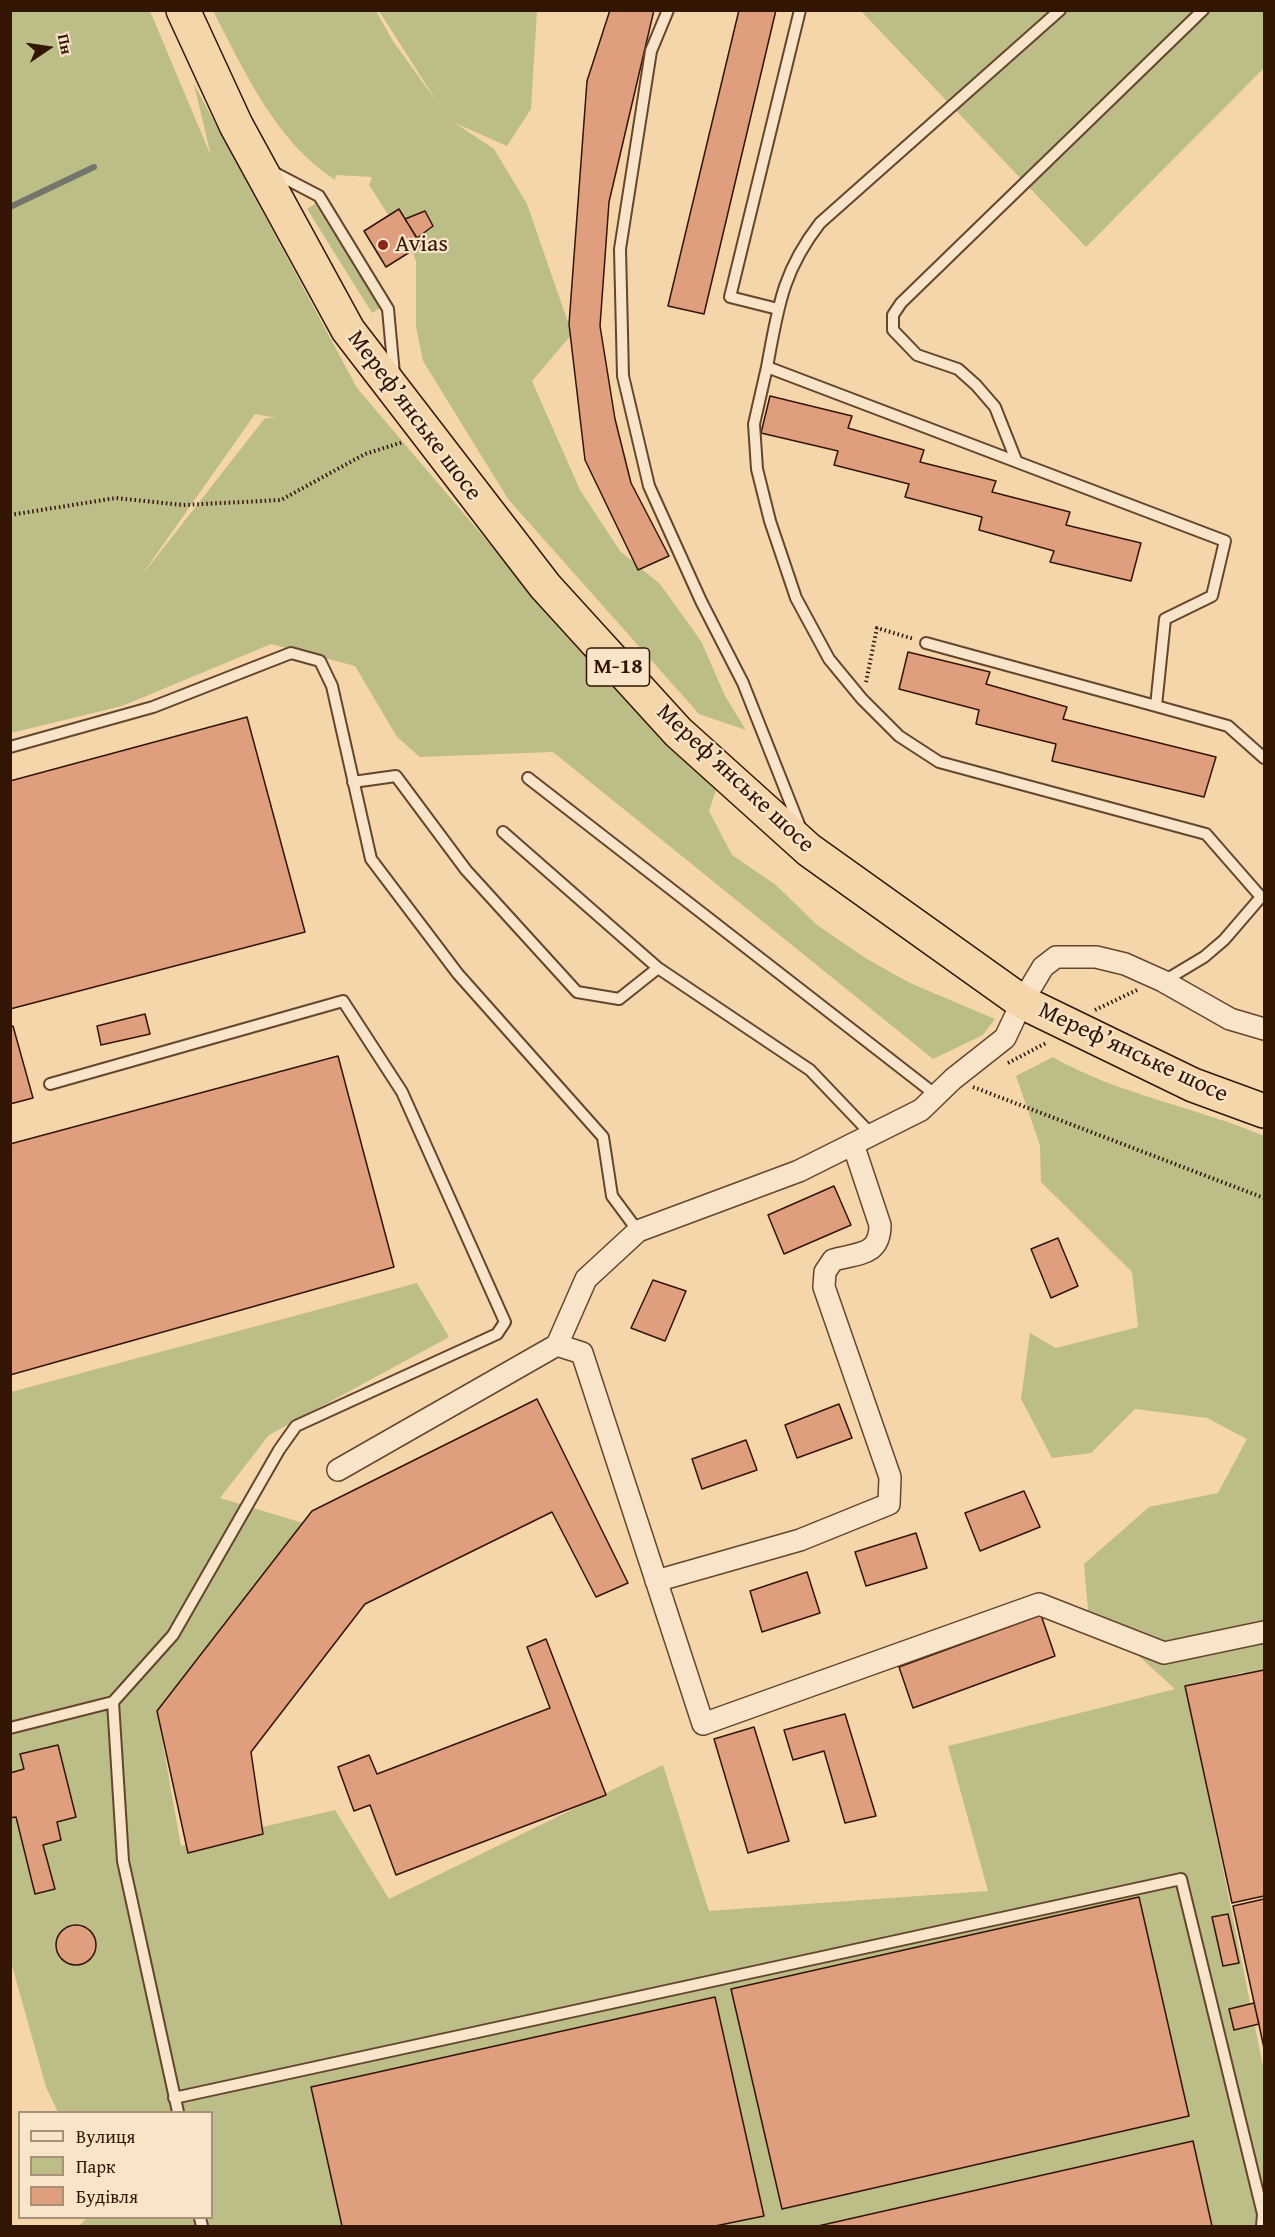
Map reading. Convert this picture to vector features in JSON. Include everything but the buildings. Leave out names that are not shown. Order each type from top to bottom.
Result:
[{"type":"highway","name":"Мереф’янське шосе","points":[[183,10],[236,125],[348,330],[545,586],[678,732],[809,850],[1022,1002],[1193,1085],[1264,1111]]},
{"type":"street","points":[[338,1470],[557,1345],[586,1279],[638,1231],[799,1171],[921,1110],[953,1079],[1005,1038],[1043,966],[1056,957],[1068,955],[1096,957],[1125,964],[1163,981],[1230,1019],[1264,1029]]},
{"type":"street","points":[[656,1581],[801,1540],[889,1503],[890,1477],[831,1314],[824,1287],[825,1272],[833,1260],[872,1250],[880,1239],[880,1225],[862,1139]]},
{"type":"street","points":[[557,1345],[582,1353],[703,1724],[1039,1604],[1164,1653],[1264,1632]]},
{"type":"lane","points":[[668,10],[651,51],[620,249],[622,376],[649,486],[701,601],[743,683],[809,850]]},
{"type":"lane","points":[[778,309],[730,297],[800,10]]},
{"type":"lane","points":[[1060,10],[820,223],[799,250],[784,282],[754,424],[757,469],[770,521],[796,598],[830,660],[862,699],[899,736],[939,762],[1206,834],[1261,897]]},
{"type":"lane","points":[[1016,460],[995,407],[958,369],[917,355],[910,350],[893,330],[893,315],[901,303],[1203,10]]},
{"type":"lane","points":[[258,164],[319,196],[388,309],[396,392]]},
{"type":"lane","points":[[767,367],[1225,541],[1212,596],[1165,619],[1156,706]]},
{"type":"lane","points":[[926,643],[1228,726],[1264,758]]},
{"type":"lane","points":[[10,747],[153,707],[291,653],[320,661],[332,686],[371,859],[458,974],[603,1137],[612,1196],[638,1231]]},
{"type":"lane","points":[[353,782],[396,776],[466,870],[577,993],[618,999],[658,968]]},
{"type":"lane","points":[[528,778],[936,1095]]},
{"type":"lane","points":[[503,832],[658,968],[810,1070],[862,1139]]},
{"type":"lane","points":[[1163,981],[1204,957],[1224,940],[1261,897],[1264,883]]},
{"type":"lane","points":[[10,1728],[113,1702],[173,1635],[279,1450],[296,1426],[497,1334],[505,1322],[402,1092],[343,1001],[50,1084]]},
{"type":"lane","points":[[113,1702],[123,1861],[178,2111]]},
{"type":"lane","points":[[174,2098],[1181,1879],[1263,2214],[1262,2226]]},
{"type":"path","points":[[10,515],[116,498],[183,505],[281,500],[365,454],[428,434]]},
{"type":"path","points":[[862,699],[877,628],[926,643]]},
{"type":"path","points":[[1094,1010],[1163,981]]},
{"type":"path","points":[[953,1079],[1264,1198]]},
{"type":"green space","points":[[10,11],[150,11],[211,156],[194,84],[357,388],[528,589],[718,784],[709,811],[732,855],[776,885],[817,925],[867,959],[910,983],[995,1019],[983,1035],[933,1059],[553,752],[420,757],[397,737],[355,666],[271,644],[122,706],[11,733]],"holes":[[[255,414],[276,418],[265,418],[139,579]]]},
{"type":"green space","points":[[213,11],[376,11],[393,41],[439,105],[379,11],[537,11],[531,109],[507,146],[455,123],[494,149],[527,204],[572,334],[532,381],[580,490],[620,551],[660,584],[701,641],[725,696],[746,730],[699,714],[508,499],[423,361],[416,327],[416,261],[412,251],[417,238],[433,226],[425,211],[405,219],[389,216],[369,185],[372,177],[336,175],[335,180],[314,164],[295,146],[264,104]]},
{"type":"green space","points":[[861,11],[1264,11],[1264,68],[1086,247]]},
{"type":"green space","points":[[315,204],[380,308],[372,313],[307,209]]},
{"type":"green space","points":[[1053,1057],[1103,1081],[1264,1136],[1264,1670],[1244,1674],[1244,1672],[1186,1687],[1264,2071],[1264,2226],[79,2226],[86,2219],[213,2219],[213,2111],[58,2111],[46,2087],[11,1962],[11,1392],[417,1283],[449,1337],[269,1435],[220,1498],[303,1523],[157,1711],[181,1846],[335,1810],[389,1899],[663,1765],[709,1911],[988,1891],[948,1746],[1175,1689],[1088,1610],[1084,1564],[1149,1507],[1218,1493],[1247,1439],[1207,1418],[1135,1409],[1091,1453],[1052,1458],[1021,1399],[1030,1333],[1056,1348],[1138,1327],[1132,1272],[1041,1182],[1040,1145],[1016,1076]]},
{"type":"waterway","points":[[10,207],[94,167]]},
{"type":"place","name":"Avias","points":[[383,245]]}]
